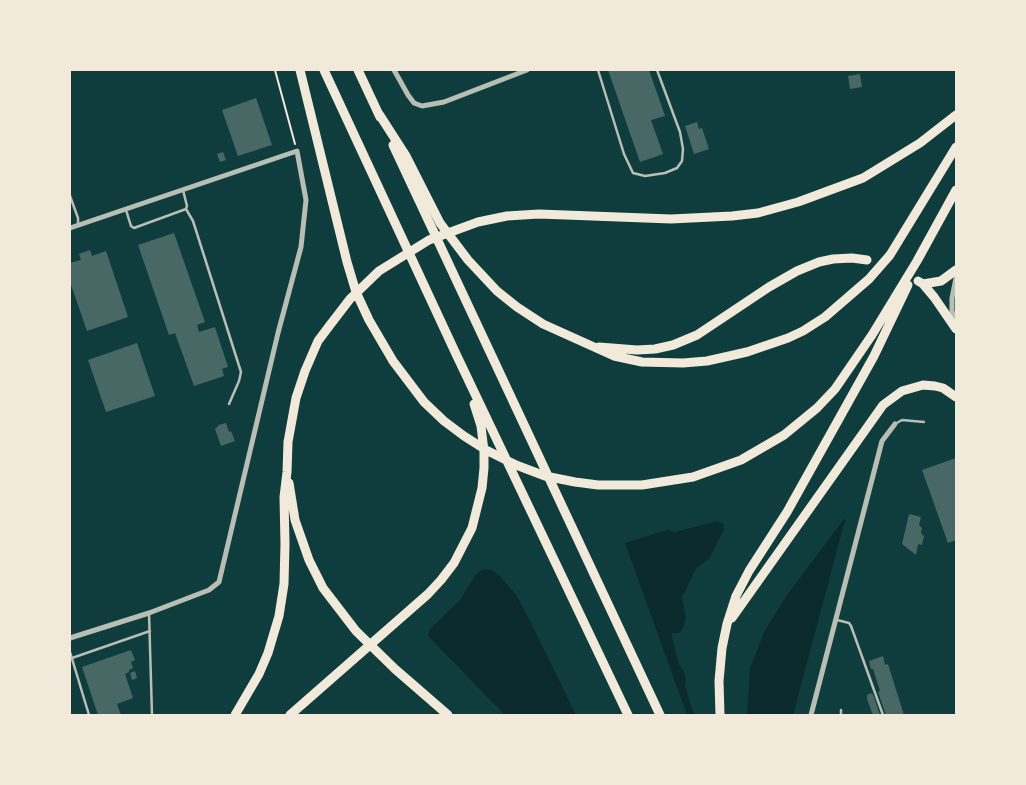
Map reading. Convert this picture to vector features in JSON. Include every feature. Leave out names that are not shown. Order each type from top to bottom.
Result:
[{"type":"highway","points":[[300,70],[356,292],[380,340],[393,361],[424,402],[444,421],[464,436],[486,450],[544,476],[575,482],[619,486],[666,483],[693,477],[741,460],[784,435],[817,408],[835,389],[872,335],[917,262],[956,190]]},
{"type":"highway","points":[[324,70],[456,354],[628,715]]},
{"type":"highway","points":[[358,70],[660,715]]},
{"type":"highway","points":[[379,114],[406,156],[440,223],[468,260],[497,290],[517,307],[543,324],[614,356],[642,362],[707,362],[770,345],[803,331],[825,317],[869,279],[890,255],[956,147]]},
{"type":"highway","points":[[235,715],[259,674],[268,653],[279,616],[284,584],[284,497],[290,421],[304,371],[318,341],[350,299],[380,271],[405,253],[429,240],[478,222],[507,216],[548,215],[670,219],[732,216],[798,202],[863,178],[920,143],[956,115]]},
{"type":"highway","points":[[592,346],[637,350],[673,345],[697,335],[769,287],[797,271],[819,262],[833,259],[852,258],[867,260]]},
{"type":"highway","points":[[720,715],[719,681],[722,648],[736,596],[749,571],[787,512],[874,356],[917,262]]},
{"type":"highway","points":[[956,270],[941,281],[921,283],[941,306],[956,328]]},
{"type":"highway","points":[[290,715],[442,580],[464,545],[472,528],[481,495],[484,451],[477,410],[456,354]]},
{"type":"highway","points":[[727,624],[883,405],[902,391],[924,385],[943,388],[956,397]]},
{"type":"highway","points":[[287,472],[295,520],[309,560],[323,588],[356,631],[395,669],[448,715]]},
{"type":"street","points":[[394,70],[414,103],[422,106],[444,102],[528,70]]},
{"type":"street","points":[[70,228],[297,151],[306,200],[301,247],[278,333],[220,578],[216,585],[209,590],[149,614],[70,638]]},
{"type":"street","points":[[956,278],[952,298],[952,311],[956,328]]},
{"type":"street","points":[[812,715],[882,442],[895,424]]},
{"type":"lane","points":[[598,70],[624,154],[633,172],[645,176],[665,173],[677,168],[682,161],[683,149],[680,132],[656,70]]},
{"type":"lane","points":[[182,190],[187,206],[186,209],[193,221],[241,372],[229,404]]},
{"type":"lane","points":[[70,196],[78,218],[78,225]]},
{"type":"lane","points":[[126,209],[134,228],[186,209]]},
{"type":"lane","points":[[895,424],[902,420],[924,422]]},
{"type":"lane","points":[[149,614],[152,715]]},
{"type":"lane","points":[[837,620],[849,623],[852,626],[883,715]]},
{"type":"lane","points":[[72,658],[150,631]]},
{"type":"lane","points":[[70,652],[89,715]]},
{"type":"lane","points":[[841,710],[841,715]]},
{"type":"path","points":[[275,70],[297,151]]},
{"type":"water","points":[[844,519],[846,521],[793,715],[747,715],[750,669],[764,632],[787,595]]},
{"type":"water","points":[[717,521],[723,524],[724,529],[709,559],[696,568],[682,598],[686,618],[683,628],[679,633],[672,633],[679,665],[683,669],[686,679],[685,686],[694,715],[687,715],[625,543],[668,530],[675,532]]},
{"type":"water","points":[[483,569],[491,570],[500,576],[516,595],[576,715],[505,715],[428,636],[429,630],[460,600],[476,574]]},
{"type":"building","points":[[608,70],[649,70],[665,116],[651,120],[663,154],[640,162]]},
{"type":"building","points":[[860,74],[862,87],[850,89],[848,76]]},
{"type":"building","points":[[256,98],[272,145],[238,156],[222,110]]},
{"type":"building","points":[[697,122],[699,129],[702,128],[709,149],[694,154],[685,126]]},
{"type":"building","points":[[223,152],[226,160],[220,162],[217,154]]},
{"type":"building","points":[[174,233],[205,322],[197,325],[199,332],[215,327],[228,367],[222,369],[224,376],[194,386],[175,333],[169,335],[138,245]]},
{"type":"building","points":[[90,250],[92,256],[106,251],[128,317],[87,331],[70,282],[70,263],[81,260],[79,254]]},
{"type":"building","points":[[137,343],[155,396],[106,412],[88,360]]},
{"type":"building","points":[[226,423],[235,441],[221,446],[215,429],[219,425]]},
{"type":"building","points":[[956,458],[956,540],[948,543],[922,470]]},
{"type":"building","points":[[909,514],[921,517],[919,525],[924,536],[922,545],[918,544],[916,555],[902,544]]},
{"type":"building","points":[[131,650],[135,660],[131,662],[133,668],[125,674],[133,698],[117,704],[121,715],[98,715],[82,667]]},
{"type":"building","points":[[883,656],[885,665],[888,664],[904,715],[886,715],[869,661]]},
{"type":"building","points":[[135,671],[137,678],[132,680],[130,673]]},
{"type":"building","points":[[872,693],[880,715],[873,715],[867,699],[867,695]]}]
